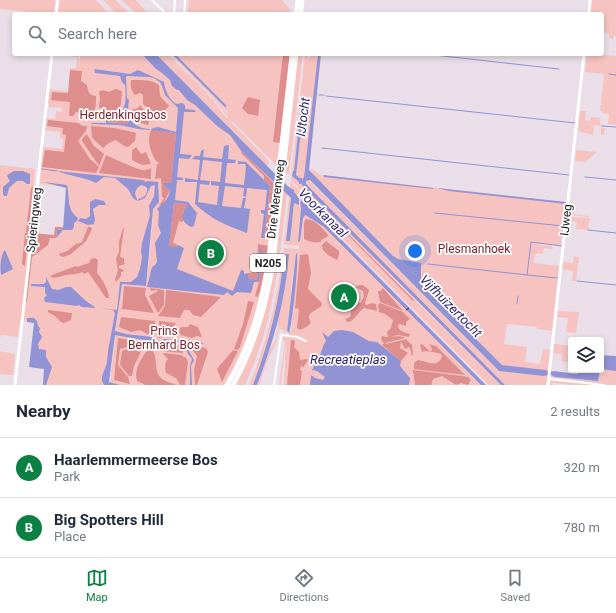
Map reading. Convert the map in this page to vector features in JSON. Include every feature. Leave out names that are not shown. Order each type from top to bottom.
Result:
[{"type":"highway","points":[[296,12],[298,0]]},
{"type":"highway","points":[[300,12],[302,0]]},
{"type":"highway","name":"Drie Merenweg","points":[[233,385],[243,366],[267,299],[273,264],[292,56]]},
{"type":"highway","name":"Drie Merenweg","points":[[280,177],[296,56]]},
{"type":"highway","name":"Drie Merenweg","points":[[227,385],[244,353],[257,317],[268,264],[279,189]]},
{"type":"street","points":[[56,12],[58,0]]},
{"type":"street","points":[[152,0],[164,12]]},
{"type":"street","points":[[174,12],[175,0]]},
{"type":"street","points":[[184,12],[185,0]]},
{"type":"street","points":[[589,12],[590,0]]},
{"type":"street","name":"Spieringweg","points":[[15,385],[52,56]]},
{"type":"street","name":"IJweg","points":[[548,385],[584,56]]},
{"type":"street","points":[[274,385],[281,335],[297,337],[306,341]]},
{"type":"street","points":[[548,379],[604,385]]},
{"type":"green space","points":[[0,0],[55,0],[55,12],[0,9]]},
{"type":"green space","points":[[59,0],[96,0],[107,12],[58,12]]},
{"type":"green space","points":[[103,0],[115,0],[128,12],[115,12]]},
{"type":"green space","points":[[121,0],[136,0],[146,12],[135,12]]},
{"type":"green space","points":[[189,0],[282,0],[291,12],[187,12]]},
{"type":"green space","points":[[592,0],[616,0],[616,37],[614,36],[613,39],[609,38],[609,33],[604,32],[604,12],[590,12]]},
{"type":"green space","name":"Prins Bernhard Bos","points":[[69,56],[79,56],[78,66],[80,56],[145,56],[218,127],[226,131],[227,125],[158,56],[170,56],[205,91],[227,118],[228,117],[208,94],[228,113],[172,56],[174,56],[226,108],[226,105],[177,56],[290,56],[278,167],[232,121],[232,123],[269,161],[267,166],[231,129],[276,185],[266,263],[255,314],[237,362],[224,385],[110,385],[117,315],[106,385],[45,385],[47,370],[31,367],[36,322],[20,321],[18,337],[1,335],[0,338],[0,165],[35,169],[29,234],[56,237],[64,229],[67,186],[40,184],[40,169],[43,147],[62,149],[63,139],[60,137],[60,132],[45,130],[46,118],[55,119],[56,111],[62,112],[62,108],[49,107],[49,89],[69,92],[70,68],[76,68],[77,57]],"holes":[[[154,211],[146,286],[122,284],[118,311],[121,283],[143,284]]]},
{"type":"green space","points":[[283,56],[290,56],[280,143],[273,142]]},
{"type":"green space","points":[[297,56],[302,56],[289,175],[284,171]]},
{"type":"green space","points":[[305,56],[308,56],[308,58],[310,56],[318,56],[305,178],[302,182],[397,282],[501,385],[489,385],[334,230],[318,209],[291,180]],"holes":[[[304,95],[296,175],[302,178],[302,182],[299,182],[292,176],[293,171],[294,172],[302,96]]]},
{"type":"green space","points":[[587,56],[616,56],[616,125],[608,124],[609,114],[602,113],[602,111],[600,111],[604,74],[585,72]]},
{"type":"green space","points":[[70,70],[82,71],[81,81],[87,85],[90,94],[96,96],[96,106],[94,112],[88,118],[84,114],[76,112],[73,116],[69,116],[70,102],[51,100],[52,92],[68,93]]},
{"type":"green space","points":[[131,80],[149,81],[159,85],[160,96],[169,106],[156,120],[151,111],[143,104],[143,95],[140,93],[135,95],[133,92]]},
{"type":"green space","points":[[115,89],[122,91],[121,104],[118,110],[106,110],[99,108],[99,92],[102,90],[109,92]]},
{"type":"green space","points":[[248,97],[260,100],[258,116],[248,114],[242,108]]},
{"type":"green space","points":[[140,105],[150,118],[148,125],[141,123],[130,114],[131,110],[138,108]]},
{"type":"green space","points":[[126,111],[129,121],[128,124],[107,122],[108,114],[116,114]]},
{"type":"green space","points":[[580,111],[586,111],[585,120],[590,121],[591,117],[600,118],[600,124],[602,126],[601,128],[601,126],[583,124],[594,126],[593,135],[578,131]]},
{"type":"green space","name":"Herdenkingsbos","points":[[48,120],[78,123],[83,126],[87,126],[86,131],[78,141],[90,159],[99,167],[96,173],[42,167],[45,150],[64,152],[66,135],[62,134],[63,128],[47,126]]},
{"type":"green space","points":[[91,126],[114,128],[136,133],[135,141],[128,147],[116,140],[103,148],[92,138]]},
{"type":"green space","points":[[601,128],[605,128],[604,135],[601,135]]},
{"type":"green space","points":[[151,130],[162,130],[176,134],[171,183],[163,183],[164,186],[170,190],[163,204],[159,206],[164,198],[162,197],[161,178],[155,179],[157,164],[160,163],[156,161],[152,154],[149,142]]},
{"type":"green space","points":[[87,134],[94,146],[104,154],[99,166],[82,141]]},
{"type":"green space","points":[[136,147],[141,154],[146,152],[151,164],[142,165],[132,160],[132,150]]},
{"type":"green space","points":[[576,150],[597,152],[585,162],[575,161]]},
{"type":"green space","points":[[242,152],[276,185],[269,238],[264,238],[270,186],[264,180],[264,176],[241,153]]},
{"type":"green space","points":[[106,155],[142,170],[151,168],[151,179],[99,173]]},
{"type":"green space","name":"Plesmanhoek","points":[[309,169],[314,170],[320,175],[566,202],[561,246],[537,243],[539,245],[552,246],[553,249],[544,248],[543,254],[537,253],[535,255],[534,263],[559,266],[552,331],[537,329],[537,327],[507,324],[504,344],[527,347],[525,362],[540,364],[543,349],[550,350],[548,372],[502,365],[313,175]]},
{"type":"green space","points":[[309,180],[499,371],[543,376],[548,375],[546,385],[505,385],[306,184],[306,181]]},
{"type":"green space","points":[[291,182],[334,231],[302,200],[299,201],[299,198],[294,190],[290,189]]},
{"type":"green space","points":[[33,186],[25,266],[22,264],[25,233],[28,233],[26,232],[31,188]]},
{"type":"green space","points":[[283,191],[287,194],[278,268],[269,315],[263,338],[245,385],[234,385],[256,340],[266,308],[273,275]]},
{"type":"green space","points":[[289,197],[291,199],[286,241],[290,241],[294,202],[299,205],[299,203],[301,208],[298,239],[303,212],[318,220],[482,385],[284,385],[286,339],[281,385],[279,385],[285,341],[283,341],[283,336],[289,336],[291,330],[298,254],[293,273],[287,330],[286,333],[284,333],[284,330],[279,329],[276,343],[268,359],[259,385],[257,385],[270,349],[276,339],[278,327],[283,327],[277,326],[286,282],[289,254],[284,255],[277,305],[264,353],[253,385],[249,385],[267,335],[279,283],[284,248],[299,249],[299,246],[284,245]]},
{"type":"green space","points":[[174,203],[187,204],[183,213],[183,222],[179,221],[173,243],[178,245],[176,247],[169,246]]},
{"type":"green space","points":[[569,207],[577,208],[575,209],[574,214],[588,216],[572,215],[572,217],[590,218],[588,230],[576,229],[577,222],[569,221]]},
{"type":"green space","points":[[306,219],[313,221],[318,225],[328,235],[327,237],[321,240],[321,242],[312,242],[304,239],[304,223]]},
{"type":"green space","points":[[55,227],[63,227],[63,229],[57,230],[56,238],[50,238],[48,245],[32,257],[26,302],[33,233],[54,235]]},
{"type":"green space","points":[[88,227],[91,227],[92,229],[86,241],[71,254],[63,257],[59,255],[60,253],[67,251],[76,244],[82,242]]},
{"type":"green space","points":[[340,227],[414,300],[413,301]]},
{"type":"green space","points":[[123,228],[120,257],[124,258],[125,264],[119,266],[119,268],[124,270],[121,272],[121,276],[116,282],[115,279],[118,271],[116,258],[119,252],[119,242]]},
{"type":"green space","points":[[326,241],[339,251],[337,260],[328,255],[322,249],[323,247],[321,246]]},
{"type":"green space","points":[[258,244],[270,246],[258,297],[255,296],[259,281],[260,248],[257,280],[248,278],[249,273],[256,273]]},
{"type":"green space","points":[[308,254],[311,273],[308,289],[321,302],[322,305],[309,316],[311,323],[300,330],[297,328],[299,309],[295,308],[300,255]]},
{"type":"green space","points":[[574,256],[579,257],[576,281],[572,281],[573,271],[562,269],[563,262],[573,263]]},
{"type":"green space","points":[[95,258],[98,260],[97,273],[105,285],[109,298],[106,298],[88,272],[84,274],[82,272],[56,278],[50,277],[76,266],[89,263],[91,259]]},
{"type":"green space","points":[[363,285],[369,290],[365,303],[366,305],[372,303],[376,304],[377,311],[364,308],[353,319],[347,322],[345,319],[350,317],[350,309],[345,307],[348,305],[341,303],[338,300],[340,295],[349,291],[352,301],[361,303],[364,296],[363,291],[355,287]]},
{"type":"green space","points":[[124,286],[146,288],[145,295],[154,313],[122,309]]},
{"type":"green space","points":[[150,288],[164,290],[164,305],[158,313],[149,296],[158,291],[151,291]]},
{"type":"green space","points":[[383,288],[403,311],[380,302],[378,291]]},
{"type":"green space","points":[[166,290],[221,297],[201,317],[193,315],[189,310],[184,310],[180,318],[158,316],[165,306]]},
{"type":"green space","points":[[248,301],[254,302],[238,350],[234,349],[243,324]]},
{"type":"green space","points":[[380,303],[403,312],[410,319],[406,322],[406,326],[400,324],[398,325],[400,330],[410,334],[409,337],[399,335],[388,337],[387,332],[391,328],[393,320],[385,314],[379,312],[378,305]]},
{"type":"green space","points":[[48,310],[72,313],[71,320],[64,323],[61,322],[48,312]]},
{"type":"green space","points":[[558,311],[579,312],[576,333],[566,332],[568,318],[557,317]]},
{"type":"green space","points":[[121,317],[155,321],[155,333],[147,334],[140,330],[131,332],[119,327]]},
{"type":"green space","points":[[159,321],[176,323],[171,330],[158,338],[160,333]]},
{"type":"green space","points":[[190,324],[198,327],[202,337],[197,336],[192,338],[181,335],[179,332],[180,328],[188,327]]},
{"type":"green space","points":[[382,336],[399,336],[405,338],[385,343],[406,339],[412,345],[413,355],[411,355],[409,347],[405,349],[401,342],[400,348],[408,353],[401,361],[382,345],[384,343],[381,340]]},
{"type":"green space","points":[[118,338],[148,343],[142,351],[128,347],[120,349],[118,365],[128,377],[130,384],[114,380]]},
{"type":"green space","points":[[291,340],[294,340],[295,342],[294,347],[299,352],[300,360],[308,360],[304,367],[301,366],[300,370],[302,371],[300,385],[287,385]]},
{"type":"green space","points":[[158,344],[180,345],[183,348],[183,353],[162,351]]},
{"type":"green space","points":[[422,344],[431,352],[422,352],[420,345]]},
{"type":"green space","points":[[429,344],[436,346],[465,375],[414,369],[414,363],[418,360],[432,363],[437,363],[440,361],[442,357],[441,354],[431,352],[432,349]]},
{"type":"green space","points":[[554,344],[568,346],[568,362],[561,361],[562,354],[553,353]]},
{"type":"green space","points":[[194,346],[206,348],[208,352],[197,385],[195,385],[194,370],[197,356],[193,351]]},
{"type":"green space","points":[[150,347],[154,352],[156,368],[161,378],[175,385],[146,385],[137,381],[136,371],[142,358]]},
{"type":"green space","points":[[127,349],[141,352],[134,366],[132,376],[129,376],[120,365],[122,351]]},
{"type":"green space","points":[[233,350],[238,351],[222,382],[217,369]]},
{"type":"green space","points":[[0,351],[15,354],[13,375],[0,374]]},
{"type":"green space","points":[[163,354],[181,355],[186,358],[188,362],[185,385],[180,385],[176,378],[166,373],[165,364],[168,359]]},
{"type":"green space","points":[[604,361],[616,363],[616,385],[571,385],[552,383],[551,384],[556,385],[550,385],[550,380],[584,383],[584,381],[551,377],[551,375],[555,377],[584,380],[585,373],[604,373]]},
{"type":"green space","points":[[413,370],[468,377],[471,380],[468,385],[461,383],[456,385],[442,376],[433,379],[431,385],[415,385]]},
{"type":"water","points":[[144,56],[158,56],[281,180],[294,190],[299,198],[299,205],[294,203],[290,241],[286,241],[291,198],[242,152],[230,135],[217,126],[195,105],[187,100],[179,90],[172,86],[170,80],[155,68]]},
{"type":"water","points":[[174,56],[177,56],[226,105],[226,108]]},
{"type":"water","points":[[318,56],[321,56],[309,170],[393,256],[398,259],[421,263],[421,284],[502,365],[546,370],[548,372],[554,371],[577,374],[599,373],[598,381],[555,377],[551,375],[543,376],[499,371],[310,180],[306,181],[306,184],[505,385],[501,385],[302,185],[302,183],[299,184],[299,182],[292,176],[294,171],[302,96],[304,95],[296,175],[302,178],[302,181]]},
{"type":"water","points":[[94,69],[130,74],[138,70],[164,82],[165,89],[171,100],[176,104],[182,103],[185,105],[185,109],[194,110],[196,112],[184,112],[180,154],[192,155],[189,159],[179,158],[177,177],[183,178],[183,180],[177,180],[175,200],[188,202],[197,213],[194,226],[191,227],[183,220],[184,211],[187,204],[174,203],[169,246],[176,247],[178,245],[184,248],[177,269],[233,291],[241,270],[244,271],[244,274],[249,273],[248,278],[257,280],[260,248],[262,249],[259,281],[254,282],[251,293],[237,292],[232,296],[227,292],[224,295],[147,287],[152,267],[157,262],[155,243],[161,233],[158,225],[159,212],[157,209],[165,201],[170,190],[164,186],[163,183],[171,183],[176,134],[151,130],[158,127],[176,132],[178,108],[165,95],[160,82],[154,78],[127,76],[129,117],[134,124],[150,130],[120,125],[91,124],[106,123],[106,115],[116,115],[122,112],[126,92],[125,85],[120,76],[95,73]],"holes":[[[126,111],[129,121],[128,124],[107,122],[107,115],[117,116]]]},
{"type":"water","points":[[229,145],[228,159],[236,160],[235,163],[227,163],[225,183],[244,185],[246,167],[245,164],[238,164],[238,161],[246,162],[270,186],[264,238],[261,238],[264,214],[261,213],[261,210],[265,210],[267,190],[247,188],[246,197],[243,196],[244,188],[225,186],[222,206],[241,208],[243,198],[246,198],[244,208],[250,209],[247,233],[207,214],[195,204],[197,182],[185,182],[185,178],[198,180],[200,160],[192,159],[195,156],[200,156],[201,151],[204,149],[203,157],[222,159],[224,146]],"holes":[[[203,160],[222,162],[220,182],[211,181],[211,185],[219,186],[217,205],[198,202],[200,184],[209,185],[210,181],[200,180]]]},
{"type":"water","points":[[14,171],[23,171],[30,174],[30,184],[23,181],[17,181],[9,188],[7,196],[4,196],[3,187],[10,181],[7,175]]},
{"type":"water","points":[[57,171],[143,180],[146,182],[158,182],[159,202],[153,209],[146,286],[122,284],[115,331],[126,334],[152,337],[160,341],[165,339],[177,341],[180,339],[203,343],[193,343],[189,351],[194,360],[191,366],[192,385],[190,385],[190,366],[192,359],[188,354],[184,343],[164,341],[155,342],[115,335],[109,382],[120,385],[104,385],[102,381],[102,376],[107,363],[115,313],[113,310],[100,308],[117,310],[120,282],[131,282],[137,277],[142,257],[142,243],[150,215],[149,206],[154,196],[155,185],[151,186],[145,198],[138,201],[138,199],[145,195],[147,188],[143,185],[138,187],[135,194],[137,201],[133,198],[128,189],[115,178],[104,177],[96,183]]},
{"type":"water","points":[[323,175],[433,188],[433,189],[324,177]]},
{"type":"water","points":[[43,182],[67,185],[70,207],[74,215],[78,218],[74,223],[72,230],[63,230],[56,238],[57,230],[63,229],[66,188]]},
{"type":"water","points":[[437,188],[566,202],[566,204],[449,191]]},
{"type":"water","points":[[95,199],[104,201],[106,205],[99,205],[93,209],[95,220],[94,224],[88,225],[78,221],[80,218],[86,219],[90,216],[90,202]]},
{"type":"water","points":[[302,200],[486,385],[481,385],[324,227],[305,215],[303,218],[300,241],[298,242],[301,208],[300,202]]},
{"type":"water","points":[[5,250],[13,269],[1,275],[1,259]]},
{"type":"water","points":[[297,253],[295,293],[289,333],[287,331]]},
{"type":"water","points":[[284,254],[289,254],[285,288],[278,321],[257,385],[253,385],[264,353],[277,305]]},
{"type":"water","points":[[46,277],[52,289],[58,290],[71,287],[96,308],[45,302],[44,298],[47,295],[45,293],[45,287],[31,286],[31,284],[44,284],[46,282]]},
{"type":"water","points":[[27,318],[34,318],[37,321],[40,328],[39,332],[42,337],[38,344],[39,349],[46,350],[46,357],[52,367],[46,385],[43,385],[44,369],[29,367],[34,323],[27,322]]},
{"type":"water","name":"Recreatieplas","points":[[342,330],[353,332],[369,341],[377,342],[401,361],[400,366],[410,378],[409,385],[310,385],[311,375],[315,378],[323,380],[325,377],[317,371],[312,370],[326,341],[322,332],[328,337],[334,331]]},
{"type":"water","points":[[604,355],[616,356],[616,371],[604,369]]},
{"type":"waterway","points":[[443,56],[559,69]]},
{"type":"waterway","points":[[609,74],[616,75]]},
{"type":"waterway","points":[[319,95],[324,95]]},
{"type":"waterway","points":[[326,96],[575,123]]},
{"type":"waterway","points":[[602,126],[616,127]]},
{"type":"waterway","points":[[322,148],[569,175]]},
{"type":"waterway","points":[[42,169],[57,171]]},
{"type":"waterway","points":[[585,177],[616,180]]},
{"type":"waterway","points":[[435,213],[563,226]]},
{"type":"waterway","points":[[588,230],[616,233]]},
{"type":"waterway","points":[[557,278],[527,275],[531,242],[562,246]]},
{"type":"waterway","points":[[428,264],[527,275]]},
{"type":"waterway","points":[[577,281],[616,285]]},
{"type":"waterway","points":[[517,304],[518,296]]},
{"type":"place","name":"Big Spotters Hill","points":[[211,253]]},
{"type":"place","name":"Haarlemmermeerse Bos","points":[[344,297]]},
{"type":"water label","name":"IJtocht","points":[[303,117]]},
{"type":"water label","name":"Voorkanaal","points":[[323,213]]},
{"type":"water label","name":"Vijfhuizertocht","points":[[451,306]]}]
